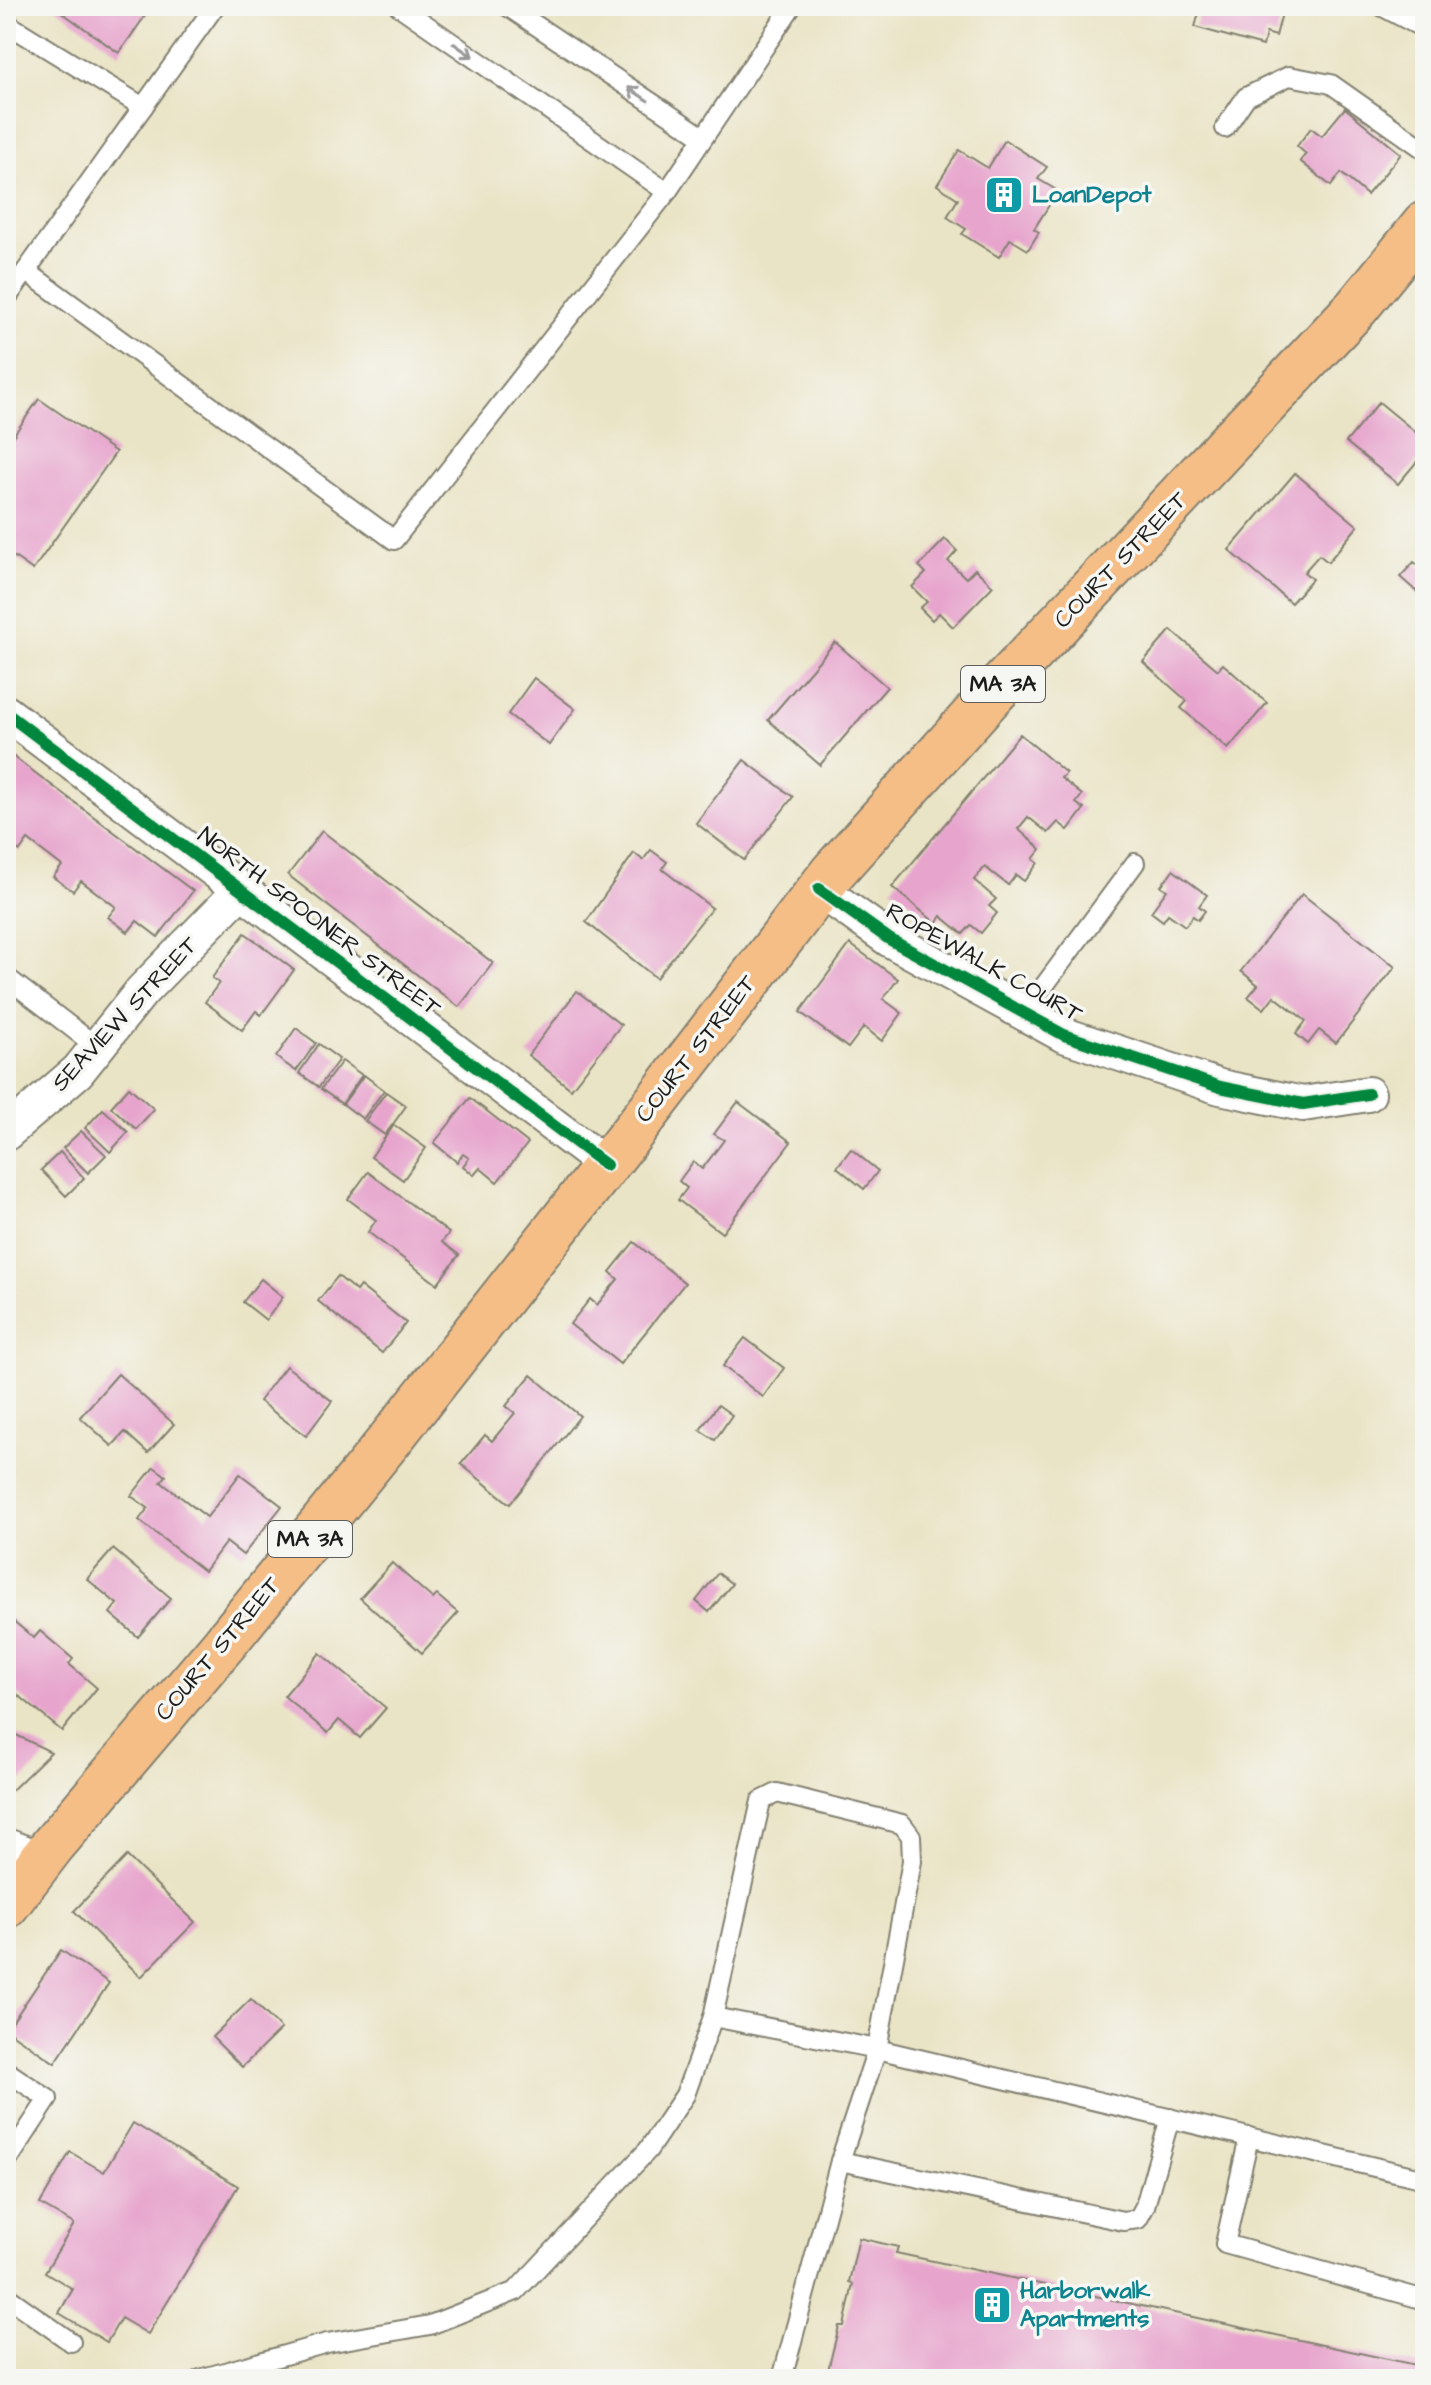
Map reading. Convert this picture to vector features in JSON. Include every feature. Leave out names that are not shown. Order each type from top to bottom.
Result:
[{"type":"main road","name":"COURT STREET","points":[[6,1906],[24,1853],[224,1644],[389,1441],[819,889],[990,697],[1357,307],[1425,224]]},
{"type":"street","name":"NORTH SPOONER STREET","points":[[6,713],[606,1165]]},
{"type":"street","name":"ROPEWALK COURT","points":[[819,889],[889,939],[1064,1035],[1220,1087],[1303,1104],[1368,1094]]},
{"type":"street","name":"SEAVIEW STREET","points":[[6,1133],[78,1071],[142,991],[240,891]]},
{"type":"lane","points":[[6,299],[215,6]]},
{"type":"lane","points":[[399,6],[667,192]]},
{"type":"lane","points":[[507,6],[703,137]]},
{"type":"lane","points":[[26,271],[394,540],[667,192],[792,6]]},
{"type":"lane","points":[[1381,6],[1425,29]]},
{"type":"lane","points":[[6,23],[143,107]]},
{"type":"lane","points":[[1225,128],[1246,97],[1289,76],[1331,84],[1425,150]]},
{"type":"lane","points":[[1024,1013],[1135,863]]},
{"type":"lane","points":[[6,977],[97,1047]]},
{"type":"lane","points":[[200,2379],[327,2343],[430,2325],[516,2291],[648,2150],[685,2095],[713,2017],[761,1801],[777,1793],[902,1824],[911,1836],[912,1861],[877,2049],[840,2161],[782,2379]]},
{"type":"lane","points":[[713,2017],[877,2049],[1425,2179]]},
{"type":"lane","points":[[6,2071],[48,2099],[6,2163]]},
{"type":"lane","points":[[840,2161],[1123,2221],[1138,2219],[1145,2206],[1170,2118]]},
{"type":"lane","points":[[1249,2137],[1225,2244],[1425,2300]]},
{"type":"lane","points":[[6,2296],[71,2342]]},
{"type":"building","points":[[53,6],[152,6],[119,53]]},
{"type":"building","points":[[1194,6],[1284,6],[1276,36],[1266,33],[1263,46],[1195,27],[1199,13],[1192,11]]},
{"type":"building","points":[[1345,108],[1401,154],[1367,195],[1341,173],[1331,186],[1300,161],[1306,154],[1297,146],[1311,128],[1322,136]]},
{"type":"building","name":"LoanDepot","points":[[1005,140],[1047,167],[1038,179],[1058,191],[1034,229],[1039,232],[1028,250],[1010,239],[999,257],[962,234],[966,229],[947,217],[958,199],[937,185],[959,150],[988,168]]},
{"type":"building","points":[[39,399],[116,452],[33,570],[6,551],[6,446]]},
{"type":"building","points":[[1379,402],[1425,440],[1425,452],[1398,484],[1346,442]]},
{"type":"building","points":[[1295,473],[1358,526],[1328,562],[1319,555],[1304,572],[1312,579],[1291,603],[1229,550]]},
{"type":"building","points":[[945,539],[957,551],[948,561],[966,578],[975,569],[993,586],[953,627],[939,613],[932,620],[920,608],[927,602],[912,587],[926,573],[919,566]]},
{"type":"building","points":[[1414,562],[1425,571],[1425,599],[1400,577]]},
{"type":"building","points":[[1171,630],[1218,670],[1223,664],[1267,703],[1228,749],[1181,708],[1187,701],[1143,662]]},
{"type":"building","points":[[835,642],[887,687],[820,765],[768,720]]},
{"type":"building","points":[[534,678],[575,709],[549,745],[508,714]]},
{"type":"building","points":[[1020,734],[1066,773],[1061,778],[1082,795],[1076,803],[1084,809],[1068,830],[1058,822],[1048,833],[1028,817],[1018,829],[1041,849],[1033,859],[1038,863],[1024,881],[1016,875],[1008,885],[985,867],[974,880],[996,899],[989,906],[997,913],[981,933],[971,925],[963,934],[941,916],[936,923],[892,887]]},
{"type":"building","points":[[6,751],[193,891],[158,937],[137,921],[128,932],[108,917],[116,907],[81,881],[73,891],[53,877],[62,866],[28,840],[20,851],[6,841]]},
{"type":"building","points":[[744,760],[793,797],[744,860],[696,823]]},
{"type":"building","points":[[322,831],[493,963],[459,1007],[288,875]]},
{"type":"building","points":[[651,850],[667,862],[662,869],[712,908],[656,978],[586,922],[634,853],[643,860]]},
{"type":"building","points":[[1173,870],[1207,895],[1199,906],[1205,911],[1198,920],[1193,916],[1185,926],[1168,914],[1163,921],[1151,912],[1167,890],[1161,886]]},
{"type":"building","points":[[1302,894],[1395,967],[1336,1043],[1319,1030],[1308,1044],[1296,1034],[1306,1021],[1274,996],[1264,1009],[1248,997],[1258,985],[1241,971]]},
{"type":"building","points":[[245,933],[294,970],[261,1015],[256,1011],[242,1030],[205,1002],[219,983],[212,978]]},
{"type":"building","points":[[850,944],[898,979],[883,999],[902,1013],[882,1041],[864,1027],[848,1048],[800,1012]]},
{"type":"building","points":[[577,991],[621,1025],[571,1089],[528,1055]]},
{"type":"building","points":[[296,1028],[316,1043],[296,1071],[276,1057]]},
{"type":"building","points":[[319,1044],[339,1059],[319,1087],[299,1073]]},
{"type":"building","points":[[342,1061],[362,1075],[342,1104],[321,1089]]},
{"type":"building","points":[[364,1075],[384,1090],[363,1119],[343,1104]]},
{"type":"building","points":[[129,1087],[154,1109],[136,1129],[111,1107]]},
{"type":"building","points":[[386,1092],[406,1106],[385,1135],[365,1121]]},
{"type":"building","points":[[470,1098],[528,1143],[497,1182],[480,1168],[474,1175],[463,1166],[469,1158],[463,1154],[457,1162],[434,1143]]},
{"type":"building","points":[[738,1102],[791,1142],[722,1233],[678,1200],[687,1188],[679,1181],[693,1162],[702,1169],[724,1140],[714,1134]]},
{"type":"building","points":[[103,1109],[128,1132],[110,1152],[85,1128]]},
{"type":"building","points":[[394,1125],[426,1148],[403,1180],[371,1157]]},
{"type":"building","points":[[81,1131],[106,1155],[88,1173],[63,1148]]},
{"type":"building","points":[[851,1149],[878,1171],[864,1189],[837,1167]]},
{"type":"building","points":[[60,1152],[84,1178],[66,1196],[41,1170]]},
{"type":"building","points":[[368,1172],[449,1233],[442,1242],[459,1255],[437,1284],[368,1232],[376,1220],[348,1199]]},
{"type":"building","points":[[634,1242],[685,1283],[620,1364],[570,1324],[590,1299],[597,1305],[618,1279],[610,1272]]},
{"type":"building","points":[[338,1276],[356,1291],[360,1286],[406,1323],[382,1353],[318,1301]]},
{"type":"building","points":[[261,1279],[283,1297],[266,1320],[243,1302]]},
{"type":"building","points":[[745,1338],[784,1368],[763,1397],[723,1366]]},
{"type":"building","points":[[286,1366],[332,1401],[306,1436],[259,1401]]},
{"type":"building","points":[[118,1374],[174,1424],[148,1453],[125,1432],[112,1446],[80,1417]]},
{"type":"building","points":[[531,1375],[580,1416],[510,1504],[461,1464],[485,1435],[492,1441],[515,1413],[506,1406]]},
{"type":"building","points":[[718,1405],[732,1415],[715,1440],[700,1430]]},
{"type":"building","points":[[154,1467],[166,1476],[161,1482],[207,1517],[240,1474],[282,1506],[243,1555],[226,1542],[204,1571],[139,1520],[148,1508],[131,1496]]},
{"type":"building","points":[[113,1549],[171,1598],[138,1637],[110,1613],[117,1604],[87,1579]]},
{"type":"building","points":[[392,1563],[433,1599],[437,1595],[458,1613],[422,1653],[360,1598]]},
{"type":"building","points":[[718,1573],[732,1584],[709,1612],[696,1601]]},
{"type":"building","points":[[6,1615],[34,1638],[40,1631],[73,1659],[69,1664],[97,1688],[62,1731],[6,1685],[6,1671],[11,1665],[6,1661]]},
{"type":"building","points":[[320,1653],[386,1708],[360,1738],[339,1720],[328,1733],[284,1696]]},
{"type":"building","points":[[6,1730],[51,1752],[8,1794],[6,1793]]},
{"type":"building","points":[[127,1856],[195,1922],[141,1977],[74,1911]]},
{"type":"building","points":[[61,1950],[109,1983],[55,2063],[7,2030]]},
{"type":"building","points":[[251,1999],[281,2029],[242,2067],[212,2037]]},
{"type":"building","points":[[133,2123],[238,2186],[148,2334],[121,2318],[107,2342],[59,2313],[73,2289],[45,2272],[74,2224],[40,2204],[70,2152],[104,2172]]},
{"type":"building","name":"Harborwalk Apartments","points":[[859,2238],[898,2247],[896,2253],[1425,2367],[1425,2379],[899,2379],[864,2371],[862,2379],[859,2379],[828,2370],[839,2326],[844,2326],[853,2284],[849,2282]]},
{"type":"cycle path","points":[[6,713],[606,1165]]},
{"type":"cycle path","points":[[819,889],[889,939],[1064,1035],[1220,1087],[1303,1104],[1368,1094]]},
{"type":"place","name":"LoanDepot","points":[[1004,195]]},
{"type":"place","name":"Harborwalk Apartments","points":[[992,2305]]}]
